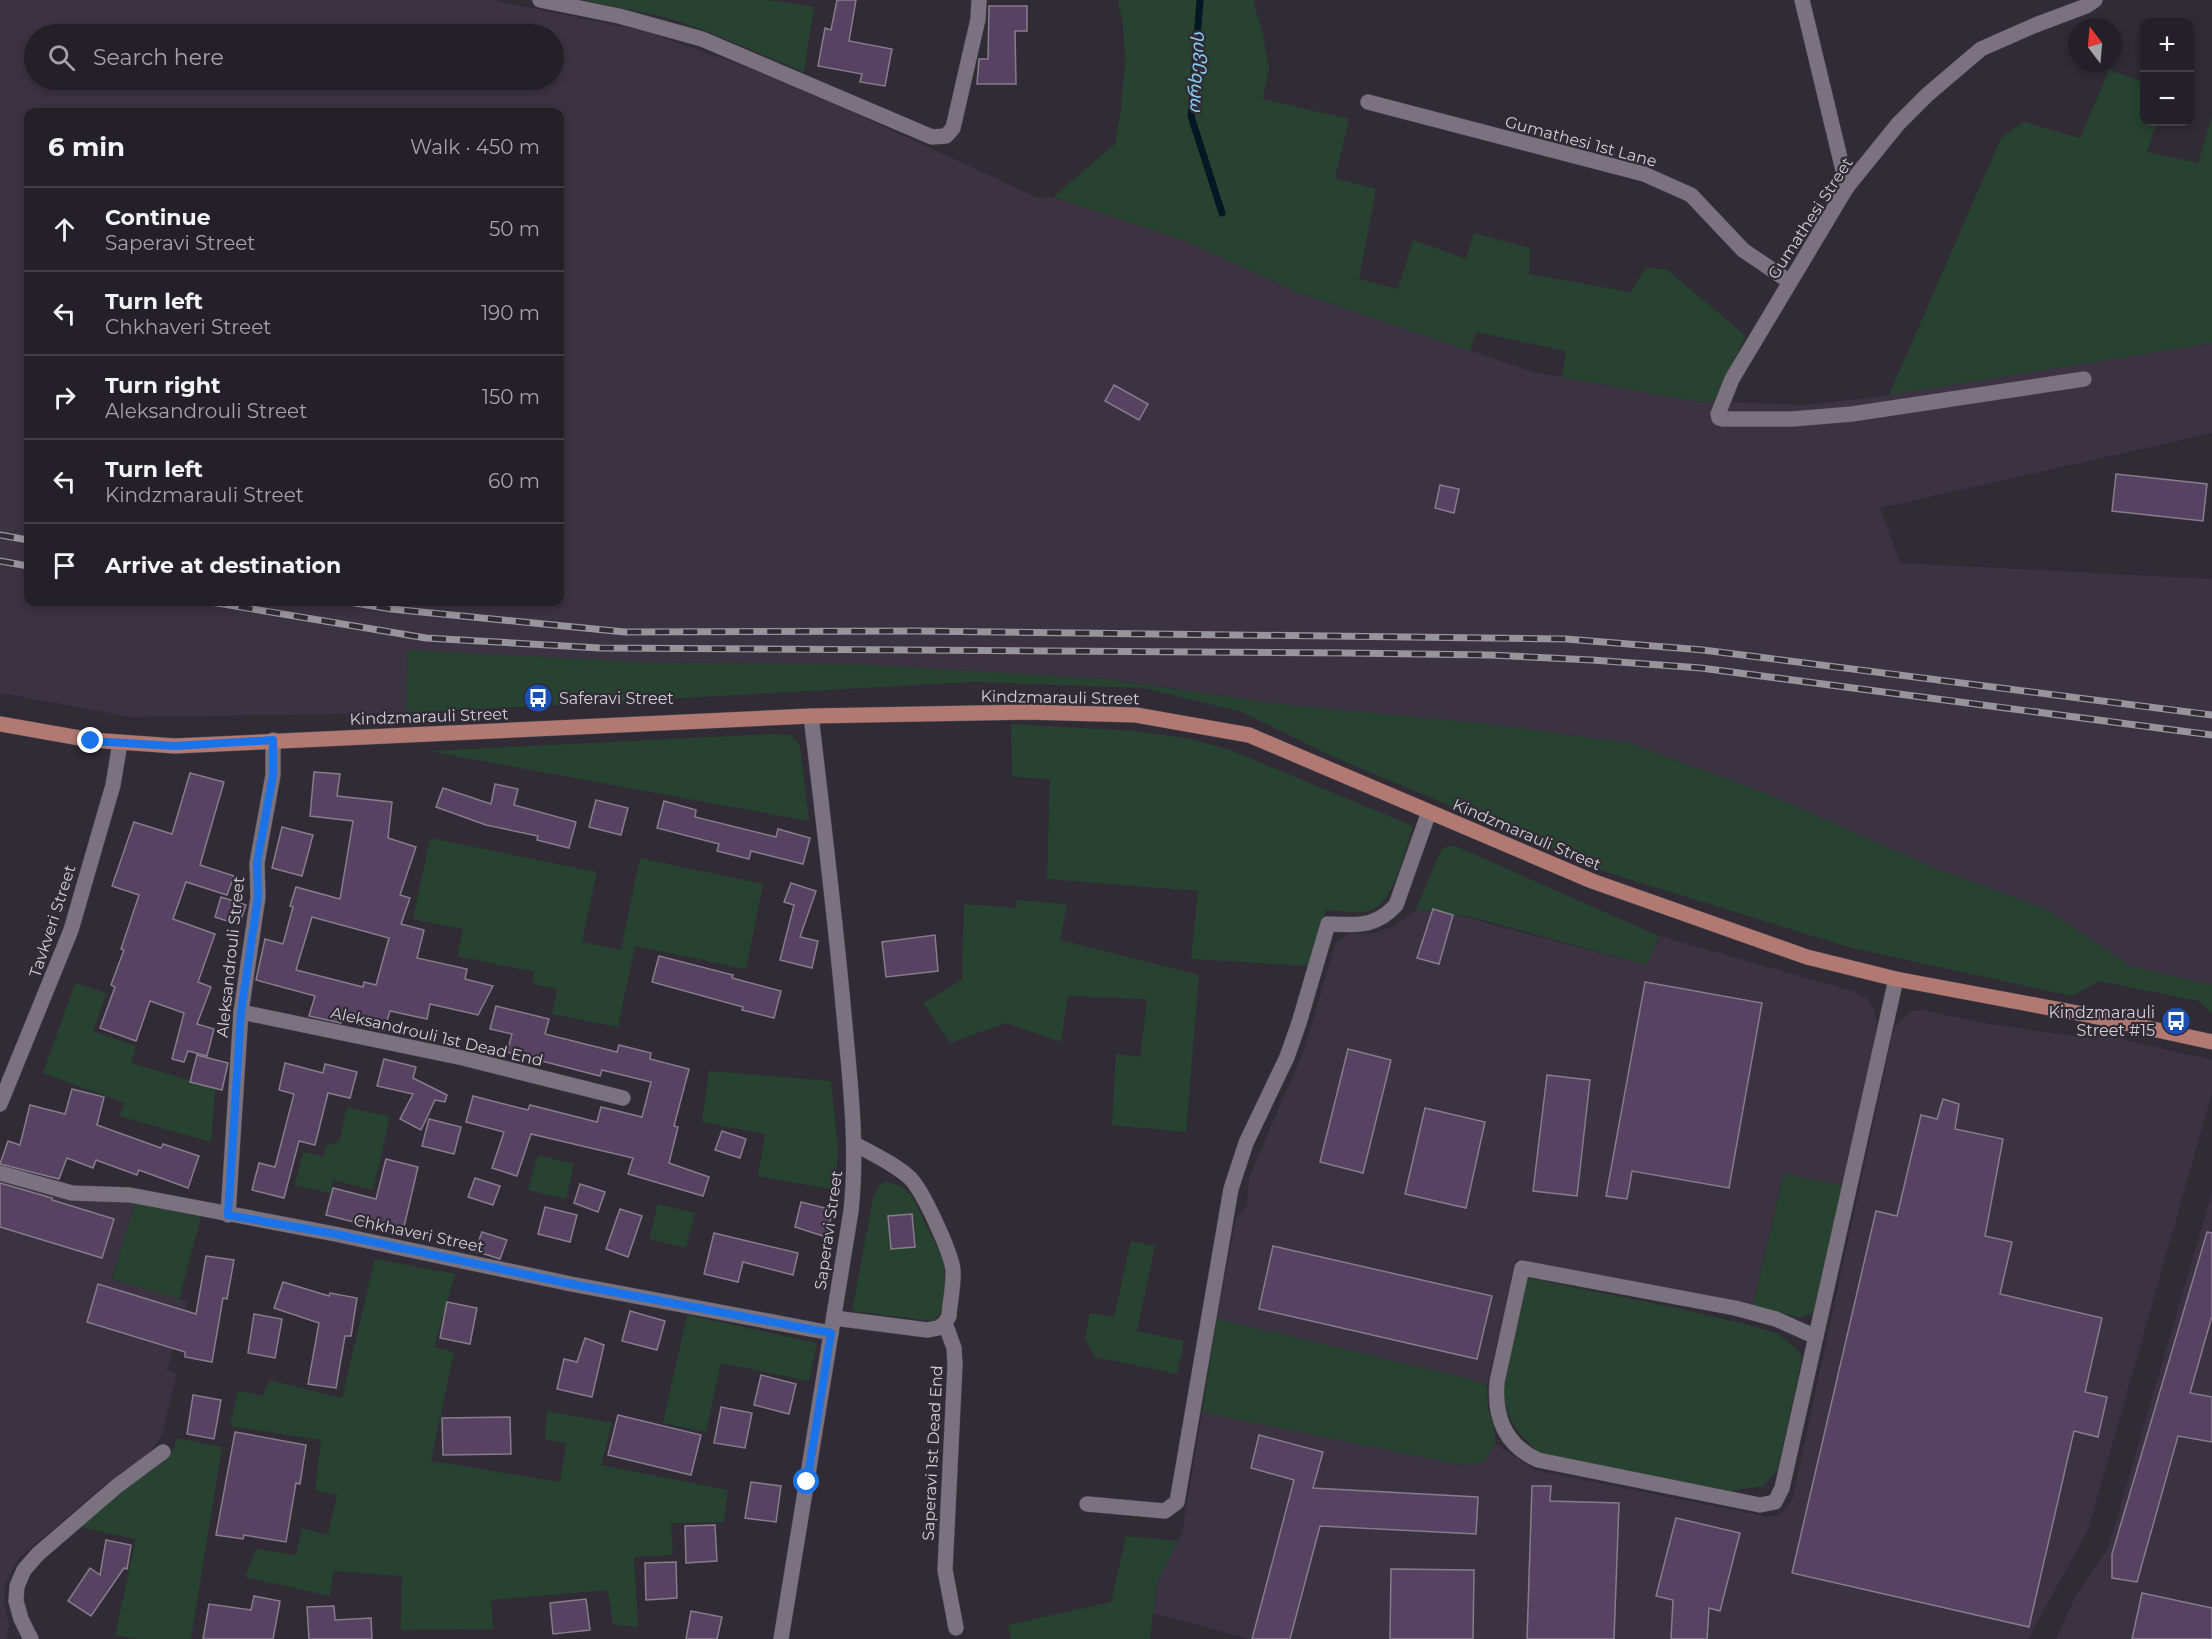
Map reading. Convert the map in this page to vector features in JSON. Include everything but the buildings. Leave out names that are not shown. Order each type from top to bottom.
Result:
[{"type":"main road","name":"Kindzmarauli Street","points":[[0,724],[44,733],[120,743],[175,746],[811,716],[1027,712],[1136,715],[1249,735],[1603,885],[1807,957],[1896,979],[2088,1015],[2212,1042]]},
{"type":"street","points":[[540,0],[619,16],[702,39],[932,137],[946,136],[952,128],[978,19],[979,0]]},
{"type":"street","points":[[1802,0],[1847,187]]},
{"type":"street","name":"Gumathesi Street","points":[[2084,379],[1852,414],[1793,419],[1719,418],[1718,414],[1732,380],[1847,187],[1898,124],[1927,95],[1981,49],[2086,6],[2095,0]]},
{"type":"street","name":"Gumathesi 1st Lane","points":[[1368,102],[1644,174],[1690,195],[1743,250],[1790,282]]},
{"type":"street","name":"Saperavi Street","points":[[781,1639],[833,1326],[855,1175],[855,1144],[838,956],[811,716]]},
{"type":"street","name":"Aleksandrouli Street","points":[[228,1215],[241,1012],[258,897],[257,863],[273,775],[273,740]]},
{"type":"street","name":"Tavkveri Street","points":[[0,1104],[71,930],[113,785],[120,743]]},
{"type":"street","points":[[1087,1504],[1165,1511],[1177,1502],[1231,1189],[1246,1143],[1287,1057],[1328,924],[1363,924],[1378,920],[1388,914],[1396,905],[1430,812]]},
{"type":"street","points":[[1816,1337],[1776,1319],[1735,1308],[1522,1269],[1495,1400],[1501,1421],[1511,1441],[1524,1454],[1538,1460],[1760,1505],[1775,1502],[1782,1488],[1816,1337],[1896,979]]},
{"type":"street","name":"Aleksandrouli 1st Dead End","points":[[241,1012],[463,1058],[623,1098]]},
{"type":"street","points":[[833,1326],[927,1330],[938,1328],[949,1316],[953,1270],[948,1253],[919,1191],[909,1178],[886,1161],[855,1144]]},
{"type":"street","name":"Chkhaveri Street","points":[[0,1173],[72,1193],[130,1195],[335,1234],[571,1284],[833,1326]]},
{"type":"street","name":"Saperavi 1st Dead End","points":[[945,1323],[954,1348],[956,1365],[945,1570],[956,1628]]},
{"type":"street","points":[[31,1639],[21,1619],[16,1601],[17,1586],[24,1570],[38,1554],[117,1486],[163,1452]]},
{"type":"shaded area","points":[[0,0],[490,0],[644,31],[749,68],[839,106],[1038,198],[1053,197],[1188,242],[1297,292],[1534,372],[1695,401],[1805,405],[1889,395],[2212,343],[2212,433],[1880,508],[1900,563],[2212,579],[2212,985],[2130,966],[2046,909],[1934,868],[1770,795],[1630,743],[1489,724],[1279,704],[1107,679],[870,665],[641,662],[408,651],[406,713],[131,717],[0,693]]},
{"type":"shaded area","points":[[1433,909],[1647,965],[1659,936],[1855,992],[1867,999],[1874,1009],[1877,1024],[1844,1186],[1784,1174],[1753,1305],[1516,1259],[1487,1385],[1217,1319],[1236,1218],[1247,1205],[1249,1177],[1304,1050],[1336,941],[1349,934],[1373,933],[1393,927],[1416,910]]},
{"type":"shaded area","points":[[1922,1010],[1984,1023],[2074,1036],[2113,1037],[2212,1060],[2212,1093],[2088,1530],[2028,1639],[1249,1639],[1153,1613],[1157,1583],[1182,1533],[1202,1412],[1462,1465],[1484,1462],[1495,1443],[1535,1470],[1768,1517],[1781,1515],[1792,1500],[1894,1027],[1911,1011]]},
{"type":"shaded area","points":[[0,1179],[87,1200],[135,1203],[112,1279],[188,1302],[167,1370],[177,1373],[162,1435],[150,1452],[108,1482],[18,1559],[5,1584],[4,1601],[9,1625],[7,1639],[0,1639]]},
{"type":"shaded area","points":[[2212,1193],[2212,1639],[2056,1639],[2075,1597],[2108,1548]]},
{"type":"green space","points":[[584,0],[768,0],[814,7],[804,72],[709,32],[668,18]]},
{"type":"green space","points":[[1118,0],[1253,0],[1263,35],[1269,69],[1263,99],[1349,119],[1335,178],[1376,189],[1359,279],[1398,289],[1413,240],[1466,259],[1474,233],[1530,248],[1529,274],[1630,292],[1646,268],[1666,269],[1746,336],[1713,402],[1695,401],[1562,377],[1566,351],[1476,332],[1470,351],[1297,292],[1188,242],[1053,197],[1115,144],[1121,110],[1125,62],[1123,24]]},
{"type":"green space","points":[[2108,72],[2140,81],[2140,126],[2156,126],[2147,152],[2198,163],[2212,117],[2212,343],[1889,395],[2001,138],[2024,122],[2080,138]]},
{"type":"green space","points":[[408,650],[641,662],[870,665],[1107,679],[1279,704],[1489,724],[1630,743],[1770,795],[1934,868],[2046,909],[2130,966],[2212,985],[2212,1014],[2199,1001],[2099,981],[2072,996],[1852,948],[1612,874],[1327,754],[1242,712],[1144,688],[973,682],[406,713]]},
{"type":"green space","points":[[1011,724],[1134,731],[1191,739],[1230,750],[1413,826],[1399,870],[1383,901],[1377,907],[1365,911],[1326,910],[1308,966],[1191,959],[1198,891],[1047,879],[1050,779],[1012,777]]},
{"type":"green space","points":[[791,735],[800,746],[809,821],[428,751]]},
{"type":"green space","points":[[430,838],[597,872],[582,942],[621,950],[640,858],[763,884],[746,969],[635,946],[618,1027],[552,1014],[557,989],[532,984],[534,972],[457,956],[463,929],[413,919]]},
{"type":"green space","points":[[1455,846],[1659,936],[1647,965],[1472,917],[1416,910],[1439,854],[1442,849]]},
{"type":"green space","points":[[1017,900],[1067,904],[1060,940],[1199,975],[1186,1132],[1112,1125],[1116,1054],[1140,1057],[1147,999],[1068,996],[1061,1042],[1006,1023],[950,1043],[923,1003],[962,980],[964,904],[1015,908]]},
{"type":"green space","points":[[75,983],[106,993],[93,1031],[136,1046],[131,1063],[215,1088],[211,1142],[119,1116],[125,1103],[43,1073]]},
{"type":"green space","points":[[709,1071],[831,1081],[838,1147],[835,1190],[758,1176],[765,1134],[702,1122]]},
{"type":"green space","points":[[347,1107],[390,1117],[373,1190],[333,1180],[330,1193],[295,1185],[303,1152],[324,1157],[326,1146],[339,1142]]},
{"type":"green space","points":[[538,1155],[574,1164],[566,1199],[528,1190]]},
{"type":"green space","points":[[1784,1174],[1844,1186],[1813,1312],[1801,1318],[1753,1305]]},
{"type":"green space","points":[[888,1182],[900,1186],[912,1196],[944,1262],[946,1307],[933,1321],[852,1311],[873,1198],[879,1185]]},
{"type":"green space","points":[[135,1203],[201,1217],[179,1299],[112,1279]]},
{"type":"green space","points":[[658,1204],[695,1213],[686,1248],[649,1239]]},
{"type":"green space","points":[[1131,1241],[1155,1246],[1137,1331],[1184,1341],[1177,1374],[1095,1357],[1085,1339],[1090,1313],[1114,1317]]},
{"type":"green space","points":[[375,1259],[455,1274],[434,1347],[454,1352],[431,1461],[560,1482],[566,1443],[545,1440],[547,1411],[612,1423],[601,1465],[728,1490],[724,1522],[671,1523],[673,1555],[634,1557],[638,1627],[613,1625],[608,1590],[491,1600],[493,1629],[401,1630],[402,1576],[334,1571],[330,1596],[245,1577],[256,1549],[296,1555],[302,1528],[328,1535],[337,1495],[315,1490],[321,1440],[230,1426],[238,1391],[263,1396],[269,1380],[342,1398]]},
{"type":"green space","points":[[1528,1278],[1682,1309],[1777,1333],[1801,1353],[1801,1363],[1777,1471],[1764,1486],[1728,1491],[1540,1453],[1524,1439],[1513,1423],[1506,1406],[1502,1385]]},
{"type":"green space","points":[[687,1315],[817,1343],[809,1381],[721,1363],[706,1432],[663,1423]]},
{"type":"green space","points":[[1217,1319],[1487,1385],[1488,1409],[1495,1432],[1495,1443],[1484,1462],[1462,1465],[1202,1412]]},
{"type":"green space","points":[[176,1438],[222,1447],[191,1639],[138,1639],[115,1635],[136,1539],[79,1527],[119,1491],[164,1462],[175,1447]]},
{"type":"green space","points":[[1126,1536],[1178,1541],[1157,1583],[1150,1639],[1011,1639],[1008,1625],[1111,1602]]},
{"type":"waterway","name":"ორხევის","points":[[1200,0],[1191,116],[1222,213]]},
{"type":"railway","points":[[0,535],[24,539]]},
{"type":"railway","points":[[0,561],[24,565]]},
{"type":"railway","points":[[235,606],[426,638],[600,648],[1345,653],[1490,655],[1592,660],[1701,668],[2212,735]]},
{"type":"railway","points":[[373,606],[625,632],[917,631],[1566,639],[1703,650],[2212,715]]},
{"type":"place","name":"Saferavi Street","points":[[538,698]]},
{"type":"place","name":"Kindzmarauli Street #15","points":[[2176,1021]]},
{"type":"route","points":[[91,741],[175,746],[273,740],[273,775],[257,863],[258,897],[241,1012],[228,1215],[335,1234],[571,1284],[831,1333],[807,1482]]}]
